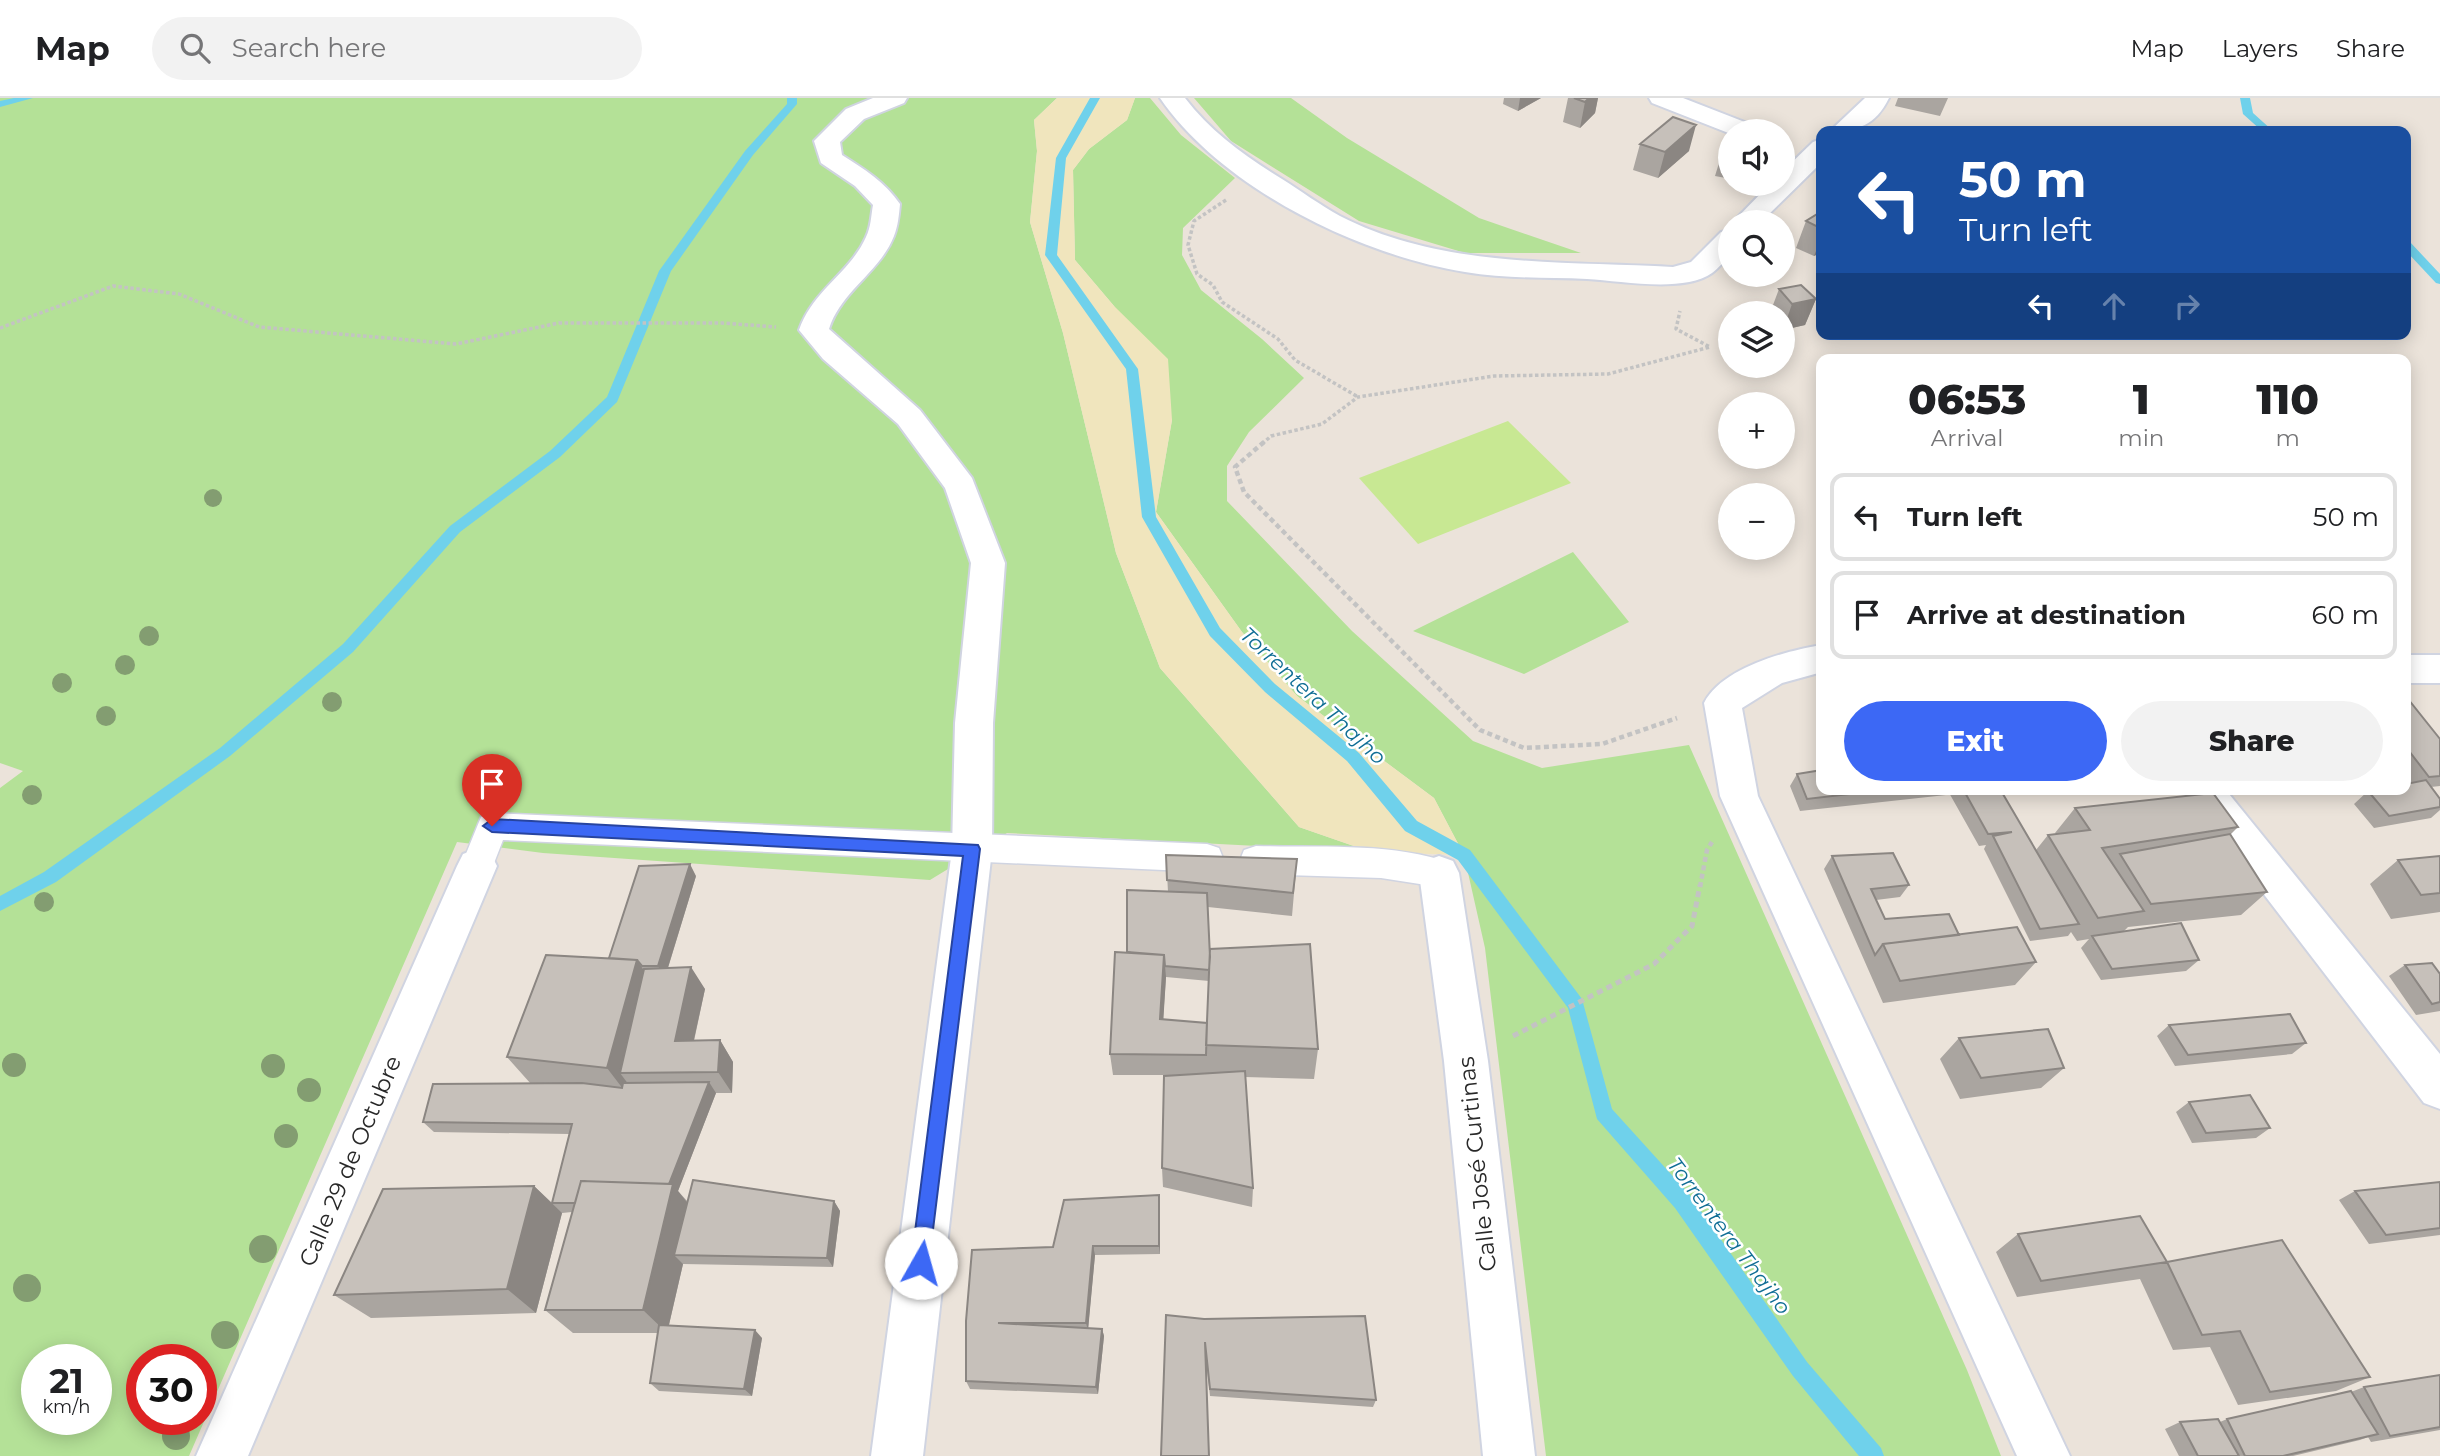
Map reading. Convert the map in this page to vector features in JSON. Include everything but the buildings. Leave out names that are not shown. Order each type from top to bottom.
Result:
[{"type":"street","points":[[895,98],[855,114],[827,141],[830,158],[864,180],[887,204],[880,237],[861,265],[818,311],[814,330],[834,352],[909,417],[960,486],[989,563],[974,723],[972,849],[897,1456]]},
{"type":"street","points":[[1172,98],[1194,127],[1255,173],[1331,222],[1402,248],[1466,264],[1674,276],[1701,268],[1718,251]]},
{"type":"street","points":[[1661,98],[1718,120]]},
{"type":"street","points":[[1848,126],[1873,106],[1877,98]]},
{"type":"street","points":[[1795,149],[1816,154]]},
{"type":"street","points":[[1759,210],[1816,156]]},
{"type":"street","points":[[1816,659],[1785,664],[1749,682],[1722,703],[1739,796],[2044,1456]]},
{"type":"street","points":[[2411,669],[2440,669]]},
{"type":"street","points":[[2207,795],[2438,1083]]},
{"type":"street","name":"Calle 29 de Octubre","points":[[222,1456],[477,866]]},
{"type":"street","name":"Calle José Curtinas","points":[[1439,873],[1466,1061],[1509,1456]]},
{"type":"lane","points":[[477,866],[492,826],[972,849],[1381,864],[1439,873]]},
{"type":"path","points":[[1255,173],[1215,209],[1194,221],[1188,245],[1197,274],[1213,285],[1222,302],[1278,339],[1295,360],[1358,397]]},
{"type":"path","points":[[0,328],[113,286],[179,295],[259,327],[456,344],[559,323],[722,323],[814,330]]},
{"type":"path","points":[[1668,307],[1680,309],[1676,329],[1710,347],[1608,373],[1494,376],[1358,397],[1322,424],[1271,436],[1235,467],[1244,492],[1480,730],[1524,748],[1602,744],[1722,703]]},
{"type":"path","points":[[1466,1061],[1654,964],[1692,926],[1707,850],[1739,796]]},
{"type":"green space","points":[[0,98],[1057,98],[1034,120],[1037,151],[1030,222],[1063,333],[1116,553],[1160,668],[1299,827],[1371,852],[1007,833],[930,880],[543,853],[457,842],[217,1392],[217,1344],[126,1344],[126,1435],[198,1435],[189,1456],[0,1456],[0,788],[23,771],[0,763]]},
{"type":"green space","points":[[1135,98],[1150,98],[1181,135],[1235,178],[1183,228],[1182,255],[1201,290],[1262,339],[1304,378],[1249,432],[1227,466],[1227,501],[1352,631],[1473,741],[1542,768],[1689,745],[1967,1370],[2001,1456],[1546,1456],[1485,948],[1464,855],[1434,798],[1297,696],[1242,632],[1156,512],[1172,420],[1114,306],[1075,260],[1073,170],[1089,149],[1127,120]]},
{"type":"green space","points":[[1194,98],[1291,98],[1347,138],[1479,218],[1581,253],[1465,253],[1359,221],[1231,141]]},
{"type":"green space","points":[[1508,421],[1571,483],[1418,544],[1359,478]]},
{"type":"green space","points":[[1573,552],[1629,622],[1524,674],[1413,631]]},
{"type":"sand","points":[[1057,98],[1135,98],[1127,120],[1089,149],[1073,170],[1075,260],[1114,306],[1168,359],[1172,420],[1156,512],[1242,632],[1297,696],[1434,798],[1464,855],[1371,852],[1299,827],[1160,668],[1116,553],[1063,333],[1030,222],[1037,151],[1034,120]]},
{"type":"waterway","points":[[0,104],[28,98]]},
{"type":"waterway","points":[[0,904],[50,877],[225,752],[348,648],[455,529],[555,454],[613,399],[665,271],[749,153],[792,104],[792,98]]},
{"type":"waterway","name":"Torrentera Thajho","points":[[1095,98],[1061,158],[1051,255],[1132,369],[1149,517],[1215,632],[1270,688],[1353,757],[1411,826],[1464,855],[1576,1005],[1604,1113],[1682,1201],[1800,1369],[1873,1456]]},
{"type":"waterway","points":[[2245,98],[2248,114],[2262,126]]},
{"type":"waterway","points":[[2411,249],[2440,281]]},
{"type":"route","points":[[492,826],[972,849],[921,1263]]}]
